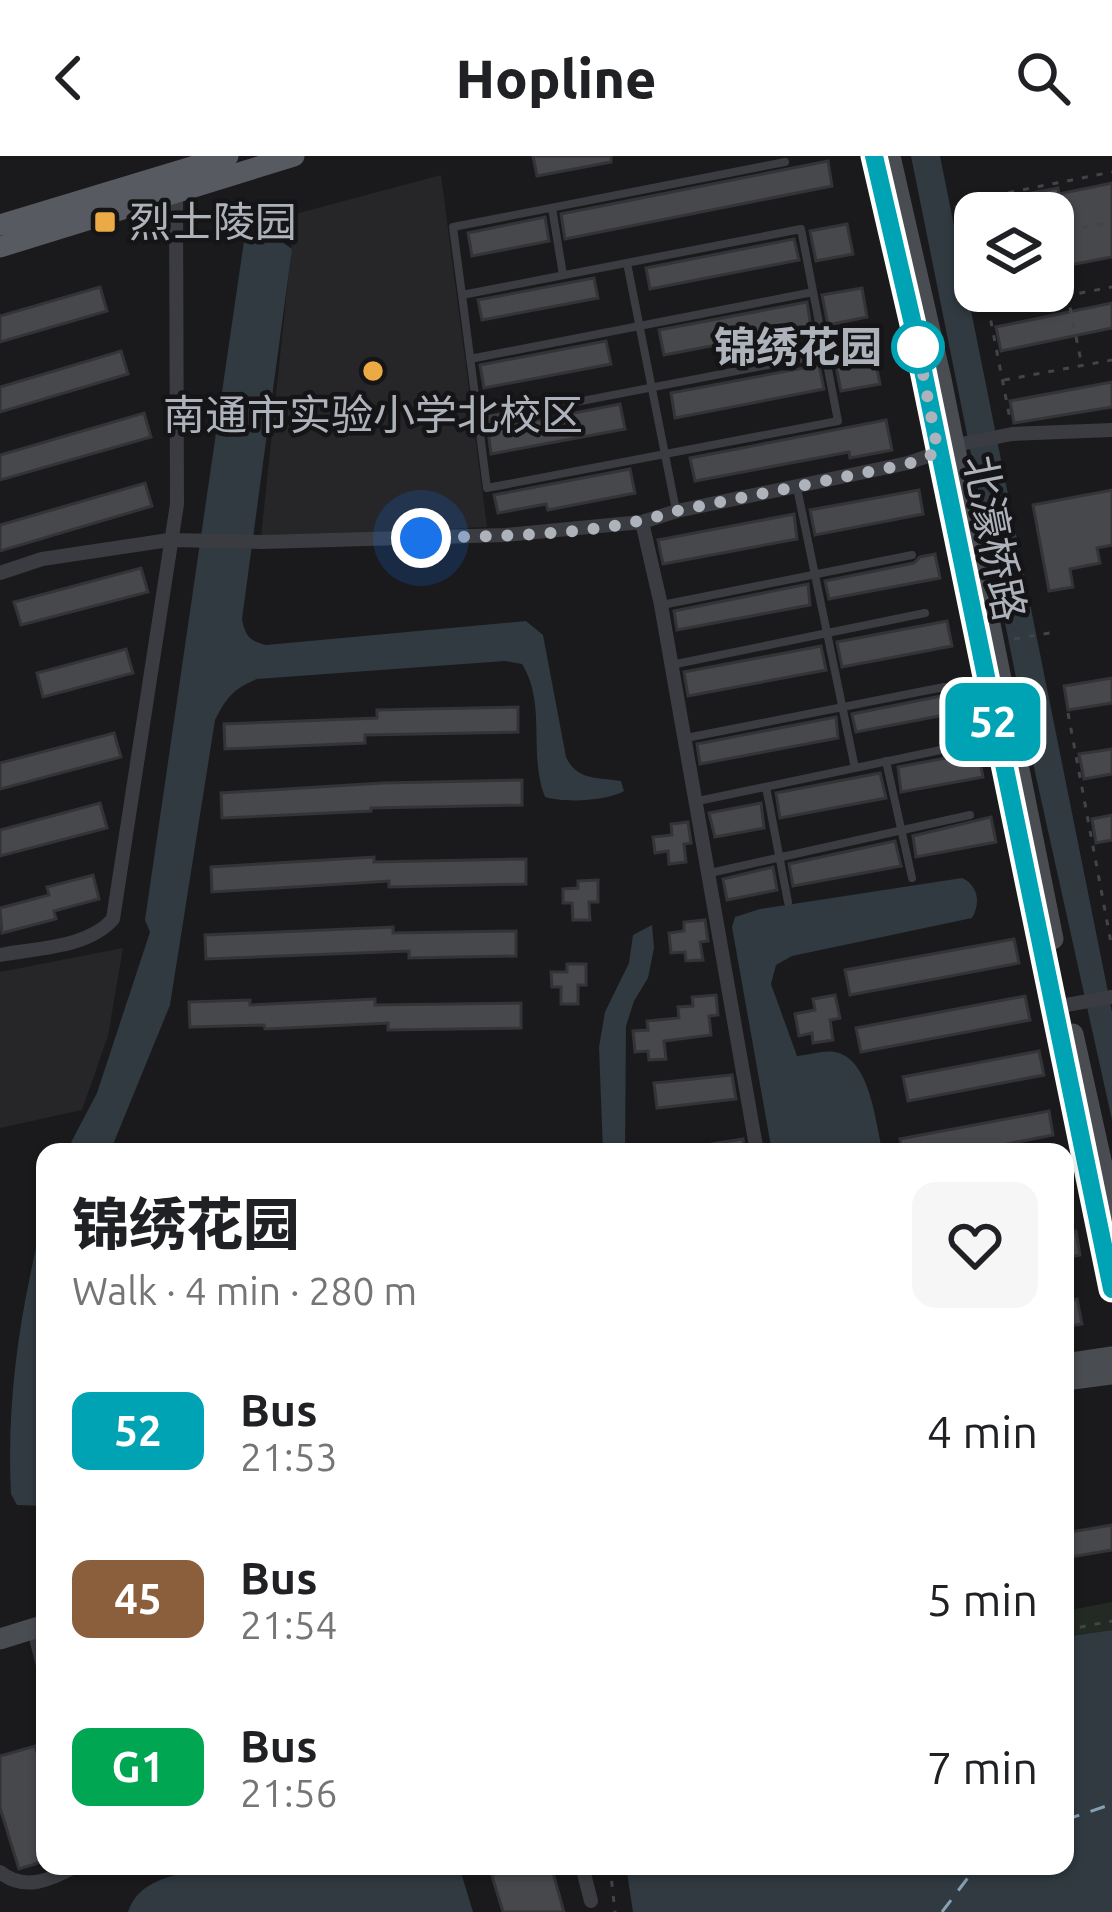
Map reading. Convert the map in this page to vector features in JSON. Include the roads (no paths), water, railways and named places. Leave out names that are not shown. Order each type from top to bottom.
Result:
[{"type":"main road","points":[[0,225],[228,156]]},
{"type":"main road","points":[[0,247],[294,156]]},
{"type":"main road","name":"北濠桥路","points":[[874,156],[953,447],[1112,1288]]},
{"type":"main road","name":"北濠桥路","points":[[890,156],[1074,1003],[1112,1210]]},
{"type":"main road","points":[[1074,1363],[1112,1357]]},
{"type":"main road","points":[[1074,1379],[1112,1374]]},
{"type":"main road","points":[[0,1639],[36,1636]]},
{"type":"main road","points":[[0,1653],[36,1638]]},
{"type":"street","points":[[0,955],[79,940],[103,931],[113,919],[177,505],[176,193]]},
{"type":"street","points":[[0,573],[42,559],[170,540],[506,535],[642,522],[908,464],[1009,434],[1112,430]]},
{"type":"street","points":[[642,522],[661,605],[755,1143]]},
{"type":"street","points":[[1074,1003],[1112,997]]},
{"type":"street","points":[[0,1872],[21,1884],[59,1875]]},
{"type":"street","points":[[584,1875],[591,1901]]},
{"type":"lane","points":[[462,295],[801,229],[838,421],[487,488],[453,227],[785,163]]},
{"type":"lane","points":[[552,208],[563,275]]},
{"type":"lane","points":[[626,263],[676,511]]},
{"type":"lane","points":[[470,359],[813,292]]},
{"type":"lane","points":[[478,421],[825,354]]},
{"type":"lane","points":[[797,488],[855,768]]},
{"type":"lane","points":[[661,605],[912,556]]},
{"type":"lane","points":[[670,665],[925,613]]},
{"type":"lane","points":[[685,739],[944,687]]},
{"type":"lane","points":[[696,802],[955,746]]},
{"type":"lane","points":[[886,761],[912,878]]},
{"type":"lane","points":[[766,787],[788,902]]},
{"type":"lane","points":[[709,873],[970,815]]},
{"type":"place","name":"烈士陵园","points":[[105,222]]},
{"type":"place","name":"锦绣花园","points":[[918,347]]},
{"type":"place","name":"南通市实验小学北校区","points":[[373,371]]}]
